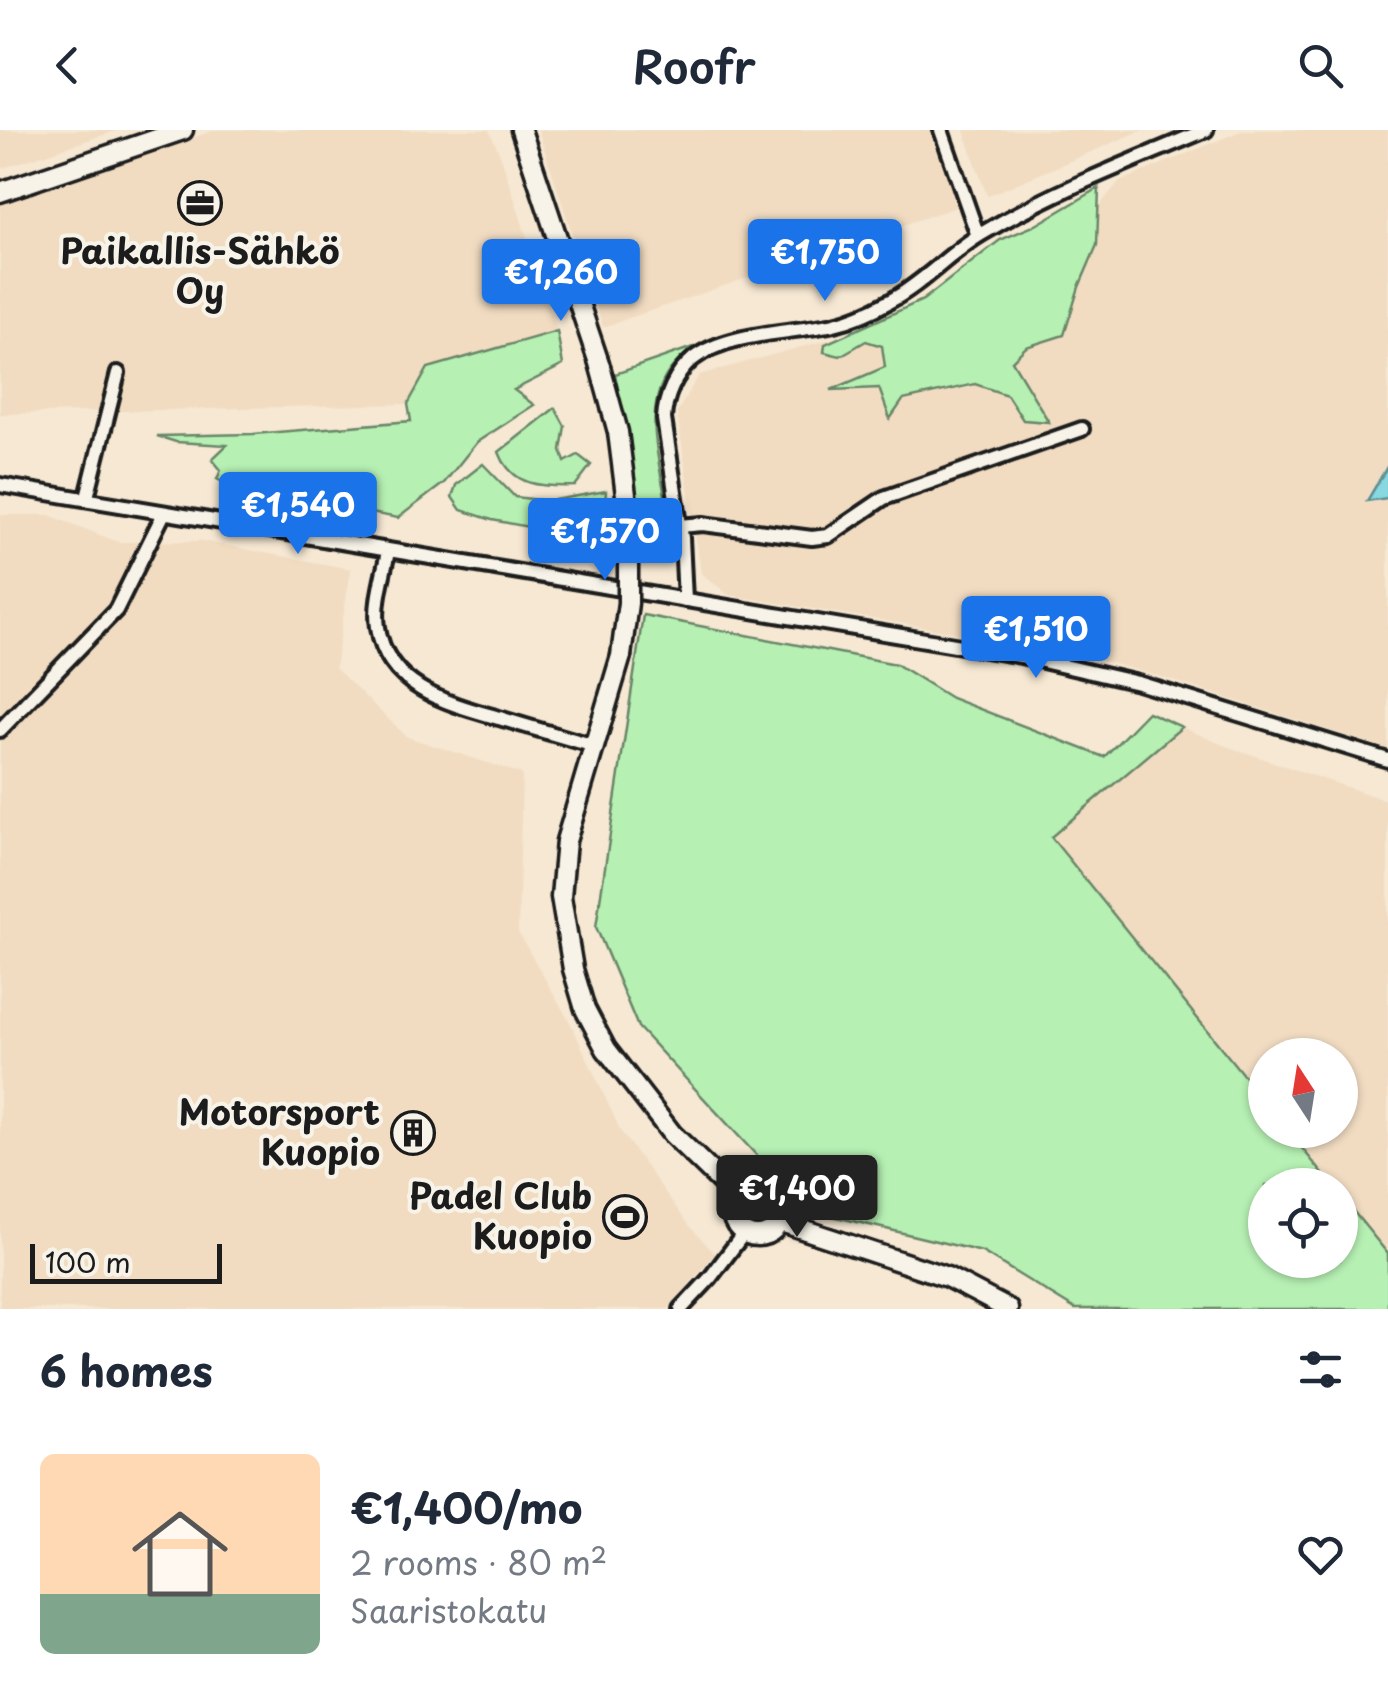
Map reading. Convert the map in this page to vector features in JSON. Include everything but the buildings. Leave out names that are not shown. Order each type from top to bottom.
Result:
[{"type":"main road","points":[[0,192],[182,130]]},
{"type":"main road","points":[[521,130],[599,363],[618,432],[628,511],[628,603],[621,656],[566,841],[561,897],[581,996],[606,1048],[672,1134],[736,1196]]},
{"type":"main road","points":[[748,1187],[766,1187],[779,1200],[781,1222],[764,1235],[744,1233],[732,1218],[736,1196],[748,1187]]},
{"type":"main road","points":[[781,1222],[947,1277],[1008,1309]]},
{"type":"street","points":[[941,130],[978,236]]},
{"type":"street","points":[[685,600],[680,526],[664,419],[665,404],[678,375],[695,358],[740,341],[838,324],[892,301],[978,236],[1036,202],[1206,130]]},
{"type":"street","points":[[87,497],[118,373]]},
{"type":"street","points":[[680,526],[703,524],[812,538],[828,536],[884,498],[1082,429]]},
{"type":"street","points":[[0,484],[1021,656],[1138,683],[1388,760]]},
{"type":"street","points":[[0,730],[116,610],[164,513]]},
{"type":"street","points":[[388,551],[378,627],[388,656],[404,677],[422,692],[450,704],[595,746]]},
{"type":"street","points":[[682,1309],[744,1233]]},
{"type":"shaded area","points":[[0,130],[119,130],[0,169]]},
{"type":"shaded area","points":[[216,130],[489,130],[557,331],[428,368],[408,404],[0,414],[0,200]]},
{"type":"shaded area","points":[[538,130],[932,130],[956,207],[603,327]]},
{"type":"shaded area","points":[[964,130],[1143,130],[987,196]]},
{"type":"shaded area","points":[[1243,130],[1388,130],[1388,465],[1368,500],[1388,498],[1388,749],[1066,651],[729,595],[701,573],[677,412],[699,375],[882,325],[989,252],[1086,233],[1103,201],[1119,182]]},
{"type":"shaded area","points":[[0,515],[49,515],[118,542],[202,541],[351,569],[335,668],[407,737],[522,774],[518,932],[572,1026],[621,1132],[688,1224],[715,1254],[668,1309],[0,1309]]},
{"type":"shaded area","points":[[1182,727],[1223,745],[1388,801],[1388,1254],[1358,1217],[1358,1168],[1318,1168],[1302,1148],[1358,1148],[1358,1038],[1248,1038],[1248,1081],[1051,837]]},
{"type":"green space","points":[[1099,188],[1097,245],[1064,335],[1026,347],[1012,361],[1049,422],[1023,420],[1007,395],[975,384],[903,400],[890,419],[879,388],[831,390],[885,367],[882,346],[866,341],[840,356],[824,352],[825,344],[923,300],[1000,240],[1036,225]]},
{"type":"green space","points":[[557,331],[563,365],[514,390],[534,405],[477,442],[444,483],[398,518],[233,488],[217,479],[221,470],[212,459],[227,445],[176,442],[157,436],[253,434],[411,421],[408,404],[428,368]]},
{"type":"green space","points":[[693,347],[666,376],[655,413],[670,533],[667,538],[642,542],[631,453],[615,374]]},
{"type":"green space","points":[[555,408],[565,426],[561,450],[565,462],[578,455],[591,465],[575,486],[540,485],[520,478],[499,452]]},
{"type":"green space","points":[[483,464],[515,497],[549,501],[606,491],[604,518],[548,513],[542,522],[609,532],[597,540],[492,520],[461,510],[452,497],[456,485]]},
{"type":"green space","points":[[643,615],[896,664],[951,698],[1104,757],[1148,712],[1182,727],[1051,837],[1248,1081],[1248,1148],[1302,1148],[1318,1168],[1248,1168],[1248,1278],[1358,1278],[1358,1217],[1388,1254],[1388,1309],[1075,1309],[982,1252],[807,1210],[638,1027],[596,927]]},
{"type":"water","points":[[1388,465],[1388,498],[1367,501]]},
{"type":"place","name":"Paikallis-Sähkö Oy","points":[[200,203]]},
{"type":"place","name":"Motorsport Kuopio","points":[[413,1133]]},
{"type":"place","name":"Padel Club Kuopio","points":[[625,1217]]}]
